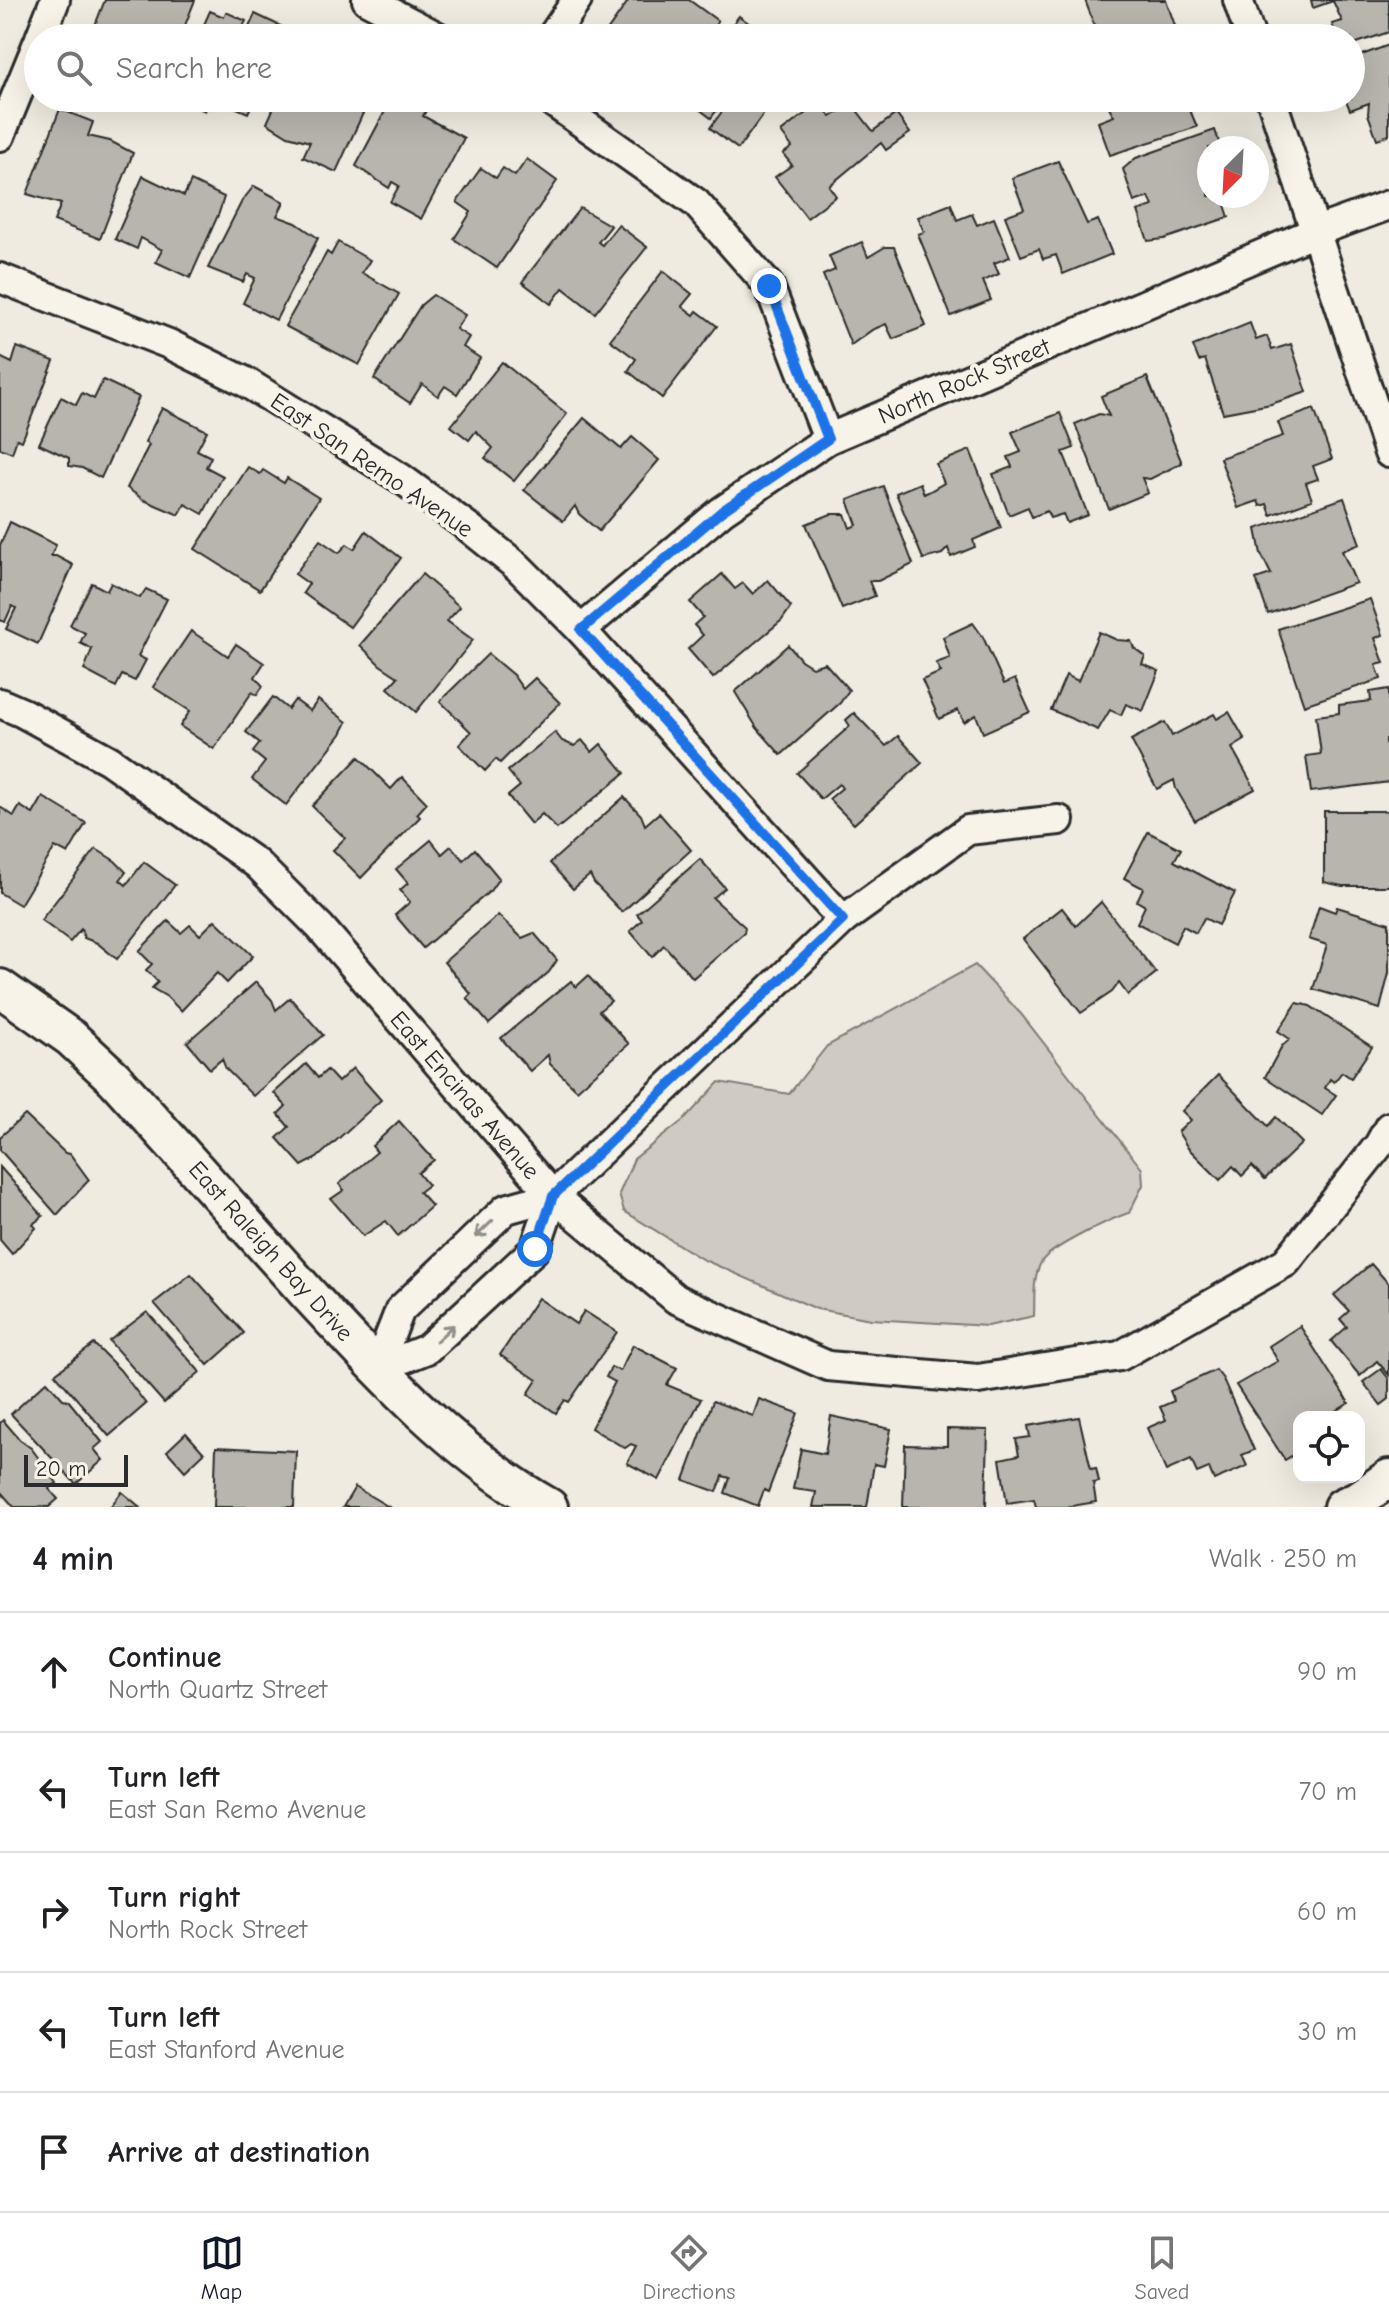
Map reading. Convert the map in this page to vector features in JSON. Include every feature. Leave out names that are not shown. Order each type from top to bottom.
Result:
[{"type":"street","points":[[45,24],[55,0]]},
{"type":"street","points":[[367,0],[413,24]]},
{"type":"street","points":[[561,24],[577,0]]},
{"type":"street","points":[[1238,0],[1246,24]]},
{"type":"street","points":[[0,136],[24,77]]},
{"type":"street","points":[[567,112],[696,203],[769,286],[828,439]]},
{"type":"street","points":[[1276,112],[1389,453]]},
{"type":"street","name":"North Rock Street","points":[[581,630],[722,511],[828,439],[1317,231],[1389,205]]},
{"type":"street","name":"East San Remo Avenue","points":[[0,278],[169,344],[244,381],[402,479],[468,527],[518,567],[581,630],[843,920]]},
{"type":"street","name":"East Encinas Avenue","points":[[0,703],[109,760],[257,864],[320,927],[553,1196],[676,1299],[828,1366],[978,1379],[1120,1356],[1286,1262],[1384,1136]]},
{"type":"street","points":[[377,1369],[427,1349],[535,1249],[553,1196],[843,920],[968,830],[1059,820]]},
{"type":"street","name":"East Raleigh Bay Drive","points":[[0,988],[71,1038],[114,1078],[377,1369],[452,1439],[549,1507]]},
{"type":"street","points":[[377,1369],[400,1310],[506,1209],[553,1196]]},
{"type":"street","points":[[1342,1507],[1389,1478]]},
{"type":"shaded area","points":[[975,965],[1021,1014],[1142,1169],[1143,1185],[1129,1213],[1069,1241],[1042,1261],[1035,1281],[1034,1316],[988,1326],[871,1319],[817,1309],[702,1259],[624,1211],[619,1194],[634,1159],[686,1118],[719,1082],[789,1094],[827,1046]]},
{"type":"building","points":[[105,0],[195,0],[186,24],[96,24]]},
{"type":"building","points":[[629,0],[689,0],[718,21],[716,24],[612,24]]},
{"type":"building","points":[[1085,0],[1166,0],[1174,24],[1094,24]]},
{"type":"building","points":[[1311,0],[1389,0],[1389,32],[1365,40],[1365,24],[1332,24],[1342,21],[1333,1],[1313,8]]},
{"type":"building","points":[[210,11],[224,17],[226,12],[246,21],[244,24],[204,24]]},
{"type":"building","points":[[255,14],[276,24],[250,24]]},
{"type":"building","points":[[739,16],[750,24],[733,24]]},
{"type":"building","points":[[1389,45],[1389,135],[1377,139],[1368,114],[1369,103],[1365,104],[1365,54]]},
{"type":"building","points":[[59,112],[68,112],[93,122],[88,136],[110,141],[133,153],[100,239],[54,221],[61,204],[27,194]]},
{"type":"building","points":[[272,112],[364,112],[336,172],[303,157],[310,142],[288,136],[267,123]]},
{"type":"building","points":[[385,112],[425,112],[423,116],[464,138],[421,219],[390,202],[399,186],[392,182],[389,188],[356,166]]},
{"type":"building","points":[[722,112],[765,112],[738,149],[710,128]]},
{"type":"building","points":[[807,112],[827,112],[831,117],[839,112],[858,112],[873,131],[896,114],[910,133],[886,150],[881,143],[829,186],[836,196],[807,218],[775,177],[792,165],[783,154],[792,147],[781,132]]},
{"type":"building","points":[[1112,112],[1191,112],[1197,127],[1110,155],[1098,122],[1114,116]]},
{"type":"building","points":[[1215,130],[1217,136],[1198,136]]},
{"type":"building","points":[[1197,136],[1197,208],[1226,208],[1229,217],[1164,239],[1148,241],[1138,211],[1153,206],[1149,197],[1134,202],[1123,169],[1136,158]]},
{"type":"building","points":[[527,159],[557,181],[497,268],[454,239],[471,212],[457,202],[481,168],[496,178],[503,168],[515,176]]},
{"type":"building","points":[[1058,161],[1087,224],[1098,220],[1112,254],[1063,274],[1056,255],[1043,259],[1039,249],[1021,256],[1005,216],[1024,209],[1012,178]]},
{"type":"building","points":[[143,176],[184,196],[191,181],[224,197],[190,278],[156,262],[162,250],[141,238],[137,249],[115,239]]},
{"type":"building","points":[[254,186],[284,202],[277,216],[296,223],[318,238],[276,320],[243,303],[255,278],[247,274],[243,282],[208,268],[242,201]]},
{"type":"building","points":[[951,204],[957,220],[972,214],[977,225],[994,218],[1010,257],[994,263],[999,274],[983,281],[991,300],[951,316],[918,234],[924,232],[918,217]]},
{"type":"building","points":[[580,208],[611,226],[598,242],[602,245],[618,225],[647,247],[595,313],[563,288],[551,304],[522,282]]},
{"type":"building","points":[[338,242],[370,260],[362,273],[399,294],[359,365],[285,326],[327,252],[331,255]]},
{"type":"building","points":[[862,242],[868,257],[885,247],[894,247],[926,326],[893,339],[886,324],[851,345],[823,275],[835,270],[829,256]]},
{"type":"building","points":[[663,271],[692,294],[682,306],[694,315],[697,311],[717,326],[662,398],[628,371],[636,359],[610,340]]},
{"type":"building","points":[[433,295],[465,315],[456,329],[469,337],[463,347],[480,358],[457,394],[445,386],[438,396],[422,384],[410,403],[374,379],[421,305]]},
{"type":"building","points":[[1250,323],[1256,340],[1267,336],[1272,350],[1291,344],[1307,392],[1271,404],[1223,413],[1205,359],[1199,361],[1193,346]]},
{"type":"building","points":[[17,347],[54,361],[22,441],[17,439],[12,453],[0,448],[0,357],[12,363]]},
{"type":"building","points":[[502,362],[567,414],[514,481],[485,458],[493,448],[476,431],[469,440],[451,426]]},
{"type":"building","points":[[1147,377],[1182,463],[1150,479],[1142,478],[1148,493],[1109,509],[1075,424],[1099,414],[1109,416],[1101,396]]},
{"type":"building","points":[[103,380],[139,397],[101,478],[82,468],[69,466],[69,458],[39,444],[61,397],[76,405],[82,393],[94,399]]},
{"type":"building","points":[[162,408],[207,431],[197,450],[211,457],[206,467],[223,476],[203,514],[185,504],[179,515],[144,500],[127,488],[149,445],[145,442]]},
{"type":"building","points":[[1314,409],[1332,459],[1313,466],[1318,479],[1306,483],[1312,500],[1271,515],[1267,504],[1260,506],[1258,501],[1238,508],[1220,458],[1283,436],[1278,422]]},
{"type":"building","points":[[1060,413],[1074,448],[1063,452],[1088,515],[1067,523],[1063,514],[1050,518],[1047,511],[1032,517],[1028,507],[1009,515],[993,474],[1012,467],[1008,457],[1021,452],[1012,432]]},
{"type":"building","points":[[584,418],[621,449],[632,437],[659,460],[599,531],[579,514],[575,506],[563,521],[524,490]]},
{"type":"building","points":[[970,450],[1001,528],[973,540],[975,547],[951,557],[948,548],[942,554],[923,559],[896,493],[920,483],[924,494],[944,483],[936,464]]},
{"type":"building","points":[[248,467],[260,474],[263,470],[284,483],[287,478],[319,498],[260,590],[195,549]]},
{"type":"building","points":[[883,486],[913,564],[878,581],[869,581],[875,596],[842,609],[806,524],[831,514],[845,514],[850,528],[857,525],[848,500]]},
{"type":"building","points":[[1344,498],[1360,544],[1342,551],[1356,583],[1268,614],[1256,579],[1271,574],[1261,554],[1256,529]]},
{"type":"building","points":[[10,522],[56,545],[51,556],[73,565],[38,644],[6,629],[16,608],[12,606],[5,622],[0,620],[0,545]]},
{"type":"building","points":[[366,531],[401,558],[350,627],[303,593],[309,584],[295,574],[320,540],[339,553],[347,544],[354,549]]},
{"type":"building","points":[[422,574],[460,607],[447,621],[473,640],[416,712],[388,688],[398,677],[380,665],[360,645]]},
{"type":"building","points":[[722,574],[735,589],[743,583],[753,594],[768,580],[791,607],[782,620],[713,678],[688,649],[703,635],[694,625],[703,617],[690,602]]},
{"type":"building","points":[[92,583],[107,591],[111,583],[140,598],[146,589],[167,599],[138,656],[146,660],[135,681],[122,675],[116,687],[84,670],[92,649],[80,643],[85,633],[70,625]]},
{"type":"building","points":[[1370,599],[1383,635],[1375,638],[1384,663],[1376,665],[1381,679],[1304,705],[1278,629]]},
{"type":"building","points":[[973,623],[983,637],[1004,684],[1015,679],[1030,712],[983,733],[976,715],[964,722],[958,710],[939,719],[922,680],[941,672],[936,663],[950,658],[943,637]]},
{"type":"building","points":[[191,631],[228,656],[236,644],[264,663],[255,677],[263,686],[257,695],[252,692],[214,749],[180,726],[190,711],[153,687]]},
{"type":"building","points":[[1099,632],[1117,640],[1131,641],[1134,648],[1145,656],[1142,664],[1159,671],[1143,711],[1126,704],[1121,715],[1110,710],[1098,730],[1051,710],[1066,675],[1078,681]]},
{"type":"building","points":[[788,645],[812,667],[825,663],[849,690],[840,703],[781,755],[757,728],[735,692]]},
{"type":"building","points":[[488,654],[513,675],[523,689],[535,678],[560,703],[500,763],[496,759],[485,771],[459,745],[471,732],[440,701]]},
{"type":"building","points":[[1389,689],[1389,738],[1386,743],[1389,743],[1389,782],[1311,792],[1306,756],[1321,754],[1316,716],[1339,713],[1339,705],[1371,701],[1370,692]]},
{"type":"building","points":[[273,697],[288,709],[295,700],[310,711],[318,700],[347,722],[286,805],[252,779],[265,762],[253,752],[260,743],[246,732]]},
{"type":"building","points":[[1229,712],[1245,740],[1232,748],[1255,789],[1195,821],[1174,780],[1157,789],[1131,740],[1165,722],[1172,736],[1214,714],[1217,719]]},
{"type":"building","points":[[854,713],[886,746],[898,736],[922,763],[854,824],[829,799],[842,788],[839,784],[821,799],[797,773],[850,726],[846,720]]},
{"type":"building","points":[[555,732],[562,741],[574,746],[582,740],[592,752],[601,744],[625,773],[557,829],[542,814],[531,824],[508,796],[520,786],[508,771]]},
{"type":"building","points":[[359,757],[391,789],[402,777],[427,803],[417,814],[420,817],[361,878],[333,850],[345,838],[312,806]]},
{"type":"building","points":[[43,797],[86,823],[68,854],[55,847],[20,905],[0,893],[0,807],[14,816],[20,806],[33,814]]},
{"type":"building","points":[[624,797],[641,815],[645,825],[659,813],[691,850],[622,912],[590,875],[573,889],[550,863]]},
{"type":"building","points":[[1324,811],[1389,811],[1389,886],[1342,886],[1324,882]]},
{"type":"building","points":[[1148,832],[1181,849],[1174,861],[1235,893],[1218,925],[1204,918],[1196,933],[1183,926],[1175,943],[1137,923],[1145,906],[1137,901],[1143,888],[1124,878]]},
{"type":"building","points":[[431,840],[442,854],[451,846],[463,860],[475,849],[499,878],[490,891],[423,948],[395,915],[410,902],[400,890],[408,883],[396,869]]},
{"type":"building","points":[[96,849],[126,872],[120,880],[126,885],[144,862],[175,885],[117,959],[97,943],[84,938],[81,929],[70,942],[41,920]]},
{"type":"building","points":[[700,859],[725,888],[713,898],[745,927],[744,933],[693,978],[664,945],[652,957],[630,931],[642,920],[637,914]]},
{"type":"building","points":[[1101,902],[1156,973],[1128,995],[1119,983],[1112,992],[1081,1013],[1023,939],[1062,908],[1076,926]]},
{"type":"building","points":[[1319,906],[1335,912],[1337,907],[1389,923],[1389,973],[1380,1009],[1313,989],[1327,945],[1309,939]]},
{"type":"building","points":[[498,915],[522,938],[534,933],[557,960],[549,972],[489,1024],[467,998],[471,994],[444,962]]},
{"type":"building","points":[[215,920],[253,956],[227,983],[217,973],[181,1011],[152,988],[158,982],[146,970],[152,964],[139,951],[168,921],[181,933],[190,925],[200,935]]},
{"type":"building","points":[[588,976],[611,1001],[599,1011],[629,1044],[577,1090],[550,1064],[548,1055],[530,1071],[501,1038],[571,981],[576,987]]},
{"type":"building","points":[[256,982],[272,1000],[276,1010],[290,998],[323,1035],[253,1096],[226,1069],[222,1059],[210,1069],[187,1042]]},
{"type":"building","points":[[1297,1003],[1310,1006],[1372,1047],[1351,1078],[1342,1072],[1334,1082],[1330,1079],[1325,1088],[1336,1095],[1322,1115],[1265,1077],[1282,1046],[1290,1039],[1278,1031]]},
{"type":"building","points":[[306,1064],[318,1078],[327,1070],[338,1082],[353,1068],[381,1100],[317,1158],[302,1166],[277,1138],[289,1127],[278,1114],[286,1106],[274,1093]]},
{"type":"building","points":[[1218,1075],[1268,1126],[1276,1117],[1302,1143],[1265,1179],[1252,1166],[1242,1176],[1233,1166],[1220,1180],[1188,1148],[1178,1132],[1191,1120],[1182,1111]]},
{"type":"building","points":[[25,1115],[65,1153],[70,1154],[89,1180],[57,1215],[0,1150],[0,1137]]},
{"type":"building","points":[[399,1121],[434,1160],[418,1173],[428,1185],[419,1192],[432,1206],[398,1236],[386,1221],[363,1236],[331,1199],[344,1190],[339,1184],[377,1152],[372,1146]]},
{"type":"building","points":[[0,1167],[43,1216],[33,1224],[36,1228],[12,1254],[0,1240]]},
{"type":"building","points":[[1371,1264],[1389,1284],[1389,1375],[1377,1361],[1360,1376],[1331,1341],[1347,1327],[1340,1319],[1349,1311],[1334,1295]]},
{"type":"building","points":[[191,1274],[244,1333],[208,1365],[154,1303]]},
{"type":"building","points":[[538,1298],[576,1324],[584,1311],[617,1332],[569,1402],[565,1400],[556,1413],[528,1394],[537,1380],[500,1355]]},
{"type":"building","points":[[147,1312],[200,1372],[164,1403],[109,1341]]},
{"type":"building","points":[[1300,1326],[1349,1403],[1336,1411],[1293,1411],[1293,1455],[1285,1460],[1236,1385],[1278,1361],[1269,1346]]},
{"type":"building","points":[[94,1344],[120,1370],[146,1404],[109,1436],[55,1374]]},
{"type":"building","points":[[633,1345],[677,1368],[667,1385],[701,1399],[659,1480],[627,1463],[636,1446],[631,1444],[625,1448],[591,1428],[615,1382],[606,1377],[611,1367],[620,1371]]},
{"type":"building","points":[[1381,1369],[1389,1379],[1389,1399],[1381,1405],[1363,1382]]},
{"type":"building","points":[[1216,1370],[1223,1379],[1254,1450],[1242,1455],[1247,1466],[1214,1480],[1209,1468],[1197,1473],[1191,1460],[1166,1471],[1147,1428],[1166,1420],[1160,1407],[1174,1401],[1170,1391]]},
{"type":"building","points":[[47,1381],[63,1399],[68,1400],[102,1442],[94,1449],[103,1460],[76,1484],[11,1414]]},
{"type":"building","points":[[759,1399],[798,1413],[768,1492],[764,1490],[758,1506],[725,1493],[730,1478],[723,1476],[717,1492],[684,1480],[713,1401],[753,1416]]},
{"type":"building","points":[[831,1416],[891,1429],[884,1466],[874,1464],[867,1507],[813,1507],[816,1492],[793,1489],[801,1449],[825,1454]]},
{"type":"building","points":[[1079,1417],[1091,1469],[1096,1468],[1099,1482],[1093,1483],[1096,1502],[1066,1507],[1036,1507],[1034,1499],[1007,1503],[1000,1459],[1019,1455],[1016,1439],[1030,1437],[1028,1426]]},
{"type":"building","points":[[3,1420],[31,1448],[57,1483],[49,1489],[58,1499],[49,1507],[14,1507],[0,1491],[0,1423]]},
{"type":"building","points":[[947,1429],[988,1430],[986,1507],[903,1507],[905,1445],[947,1446]]},
{"type":"building","points":[[186,1433],[204,1453],[185,1471],[167,1451]]},
{"type":"building","points":[[216,1447],[296,1451],[294,1507],[214,1507]]},
{"type":"building","points":[[355,1487],[389,1507],[343,1507]]},
{"type":"building","points":[[122,1492],[140,1507],[110,1507]]},
{"type":"route","points":[[535,1249],[553,1196],[843,920],[581,630],[722,511],[828,439],[769,286]]}]
